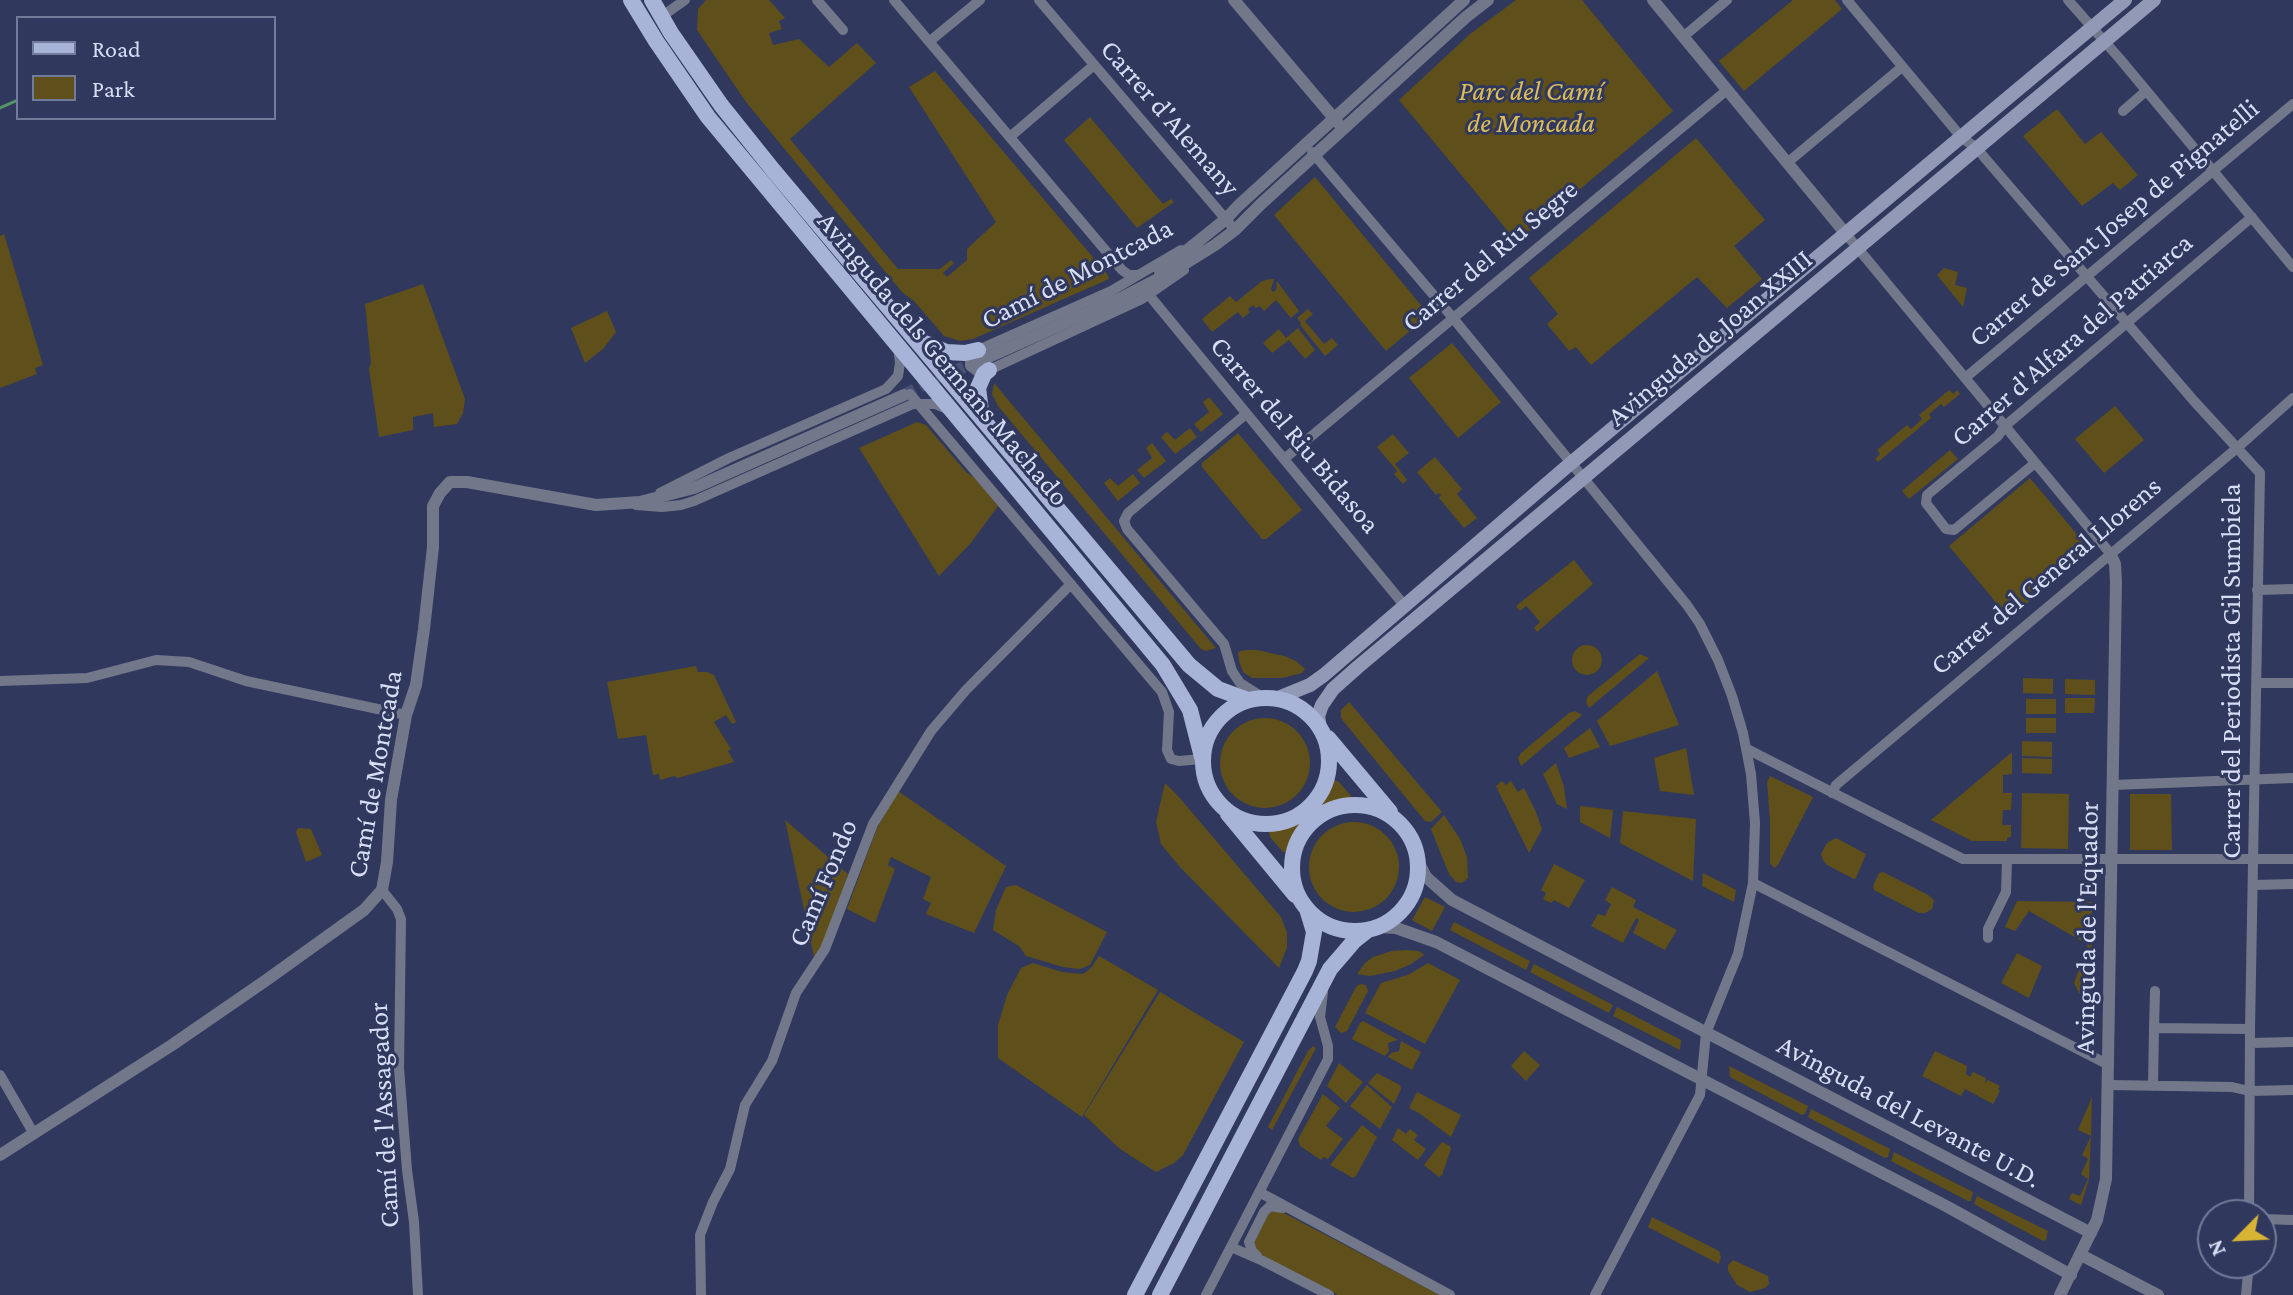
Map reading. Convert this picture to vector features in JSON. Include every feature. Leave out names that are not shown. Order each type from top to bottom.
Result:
[{"type":"main road","name":"Avinguda dels Germans Machado","points":[[631,0],[708,117],[1169,672],[1190,710],[1202,758]]},
{"type":"main road","name":"Avinguda dels Germans Machado","points":[[652,0],[730,116],[1195,672],[1228,694],[1263,698]]},
{"type":"main road","name":"Avinguda de Joan XXIII","points":[[1263,698],[1292,694],[1321,678],[1571,463],[2125,0]]},
{"type":"main road","name":"Avinguda de Joan XXIII","points":[[1321,729],[1318,716],[1333,689],[2154,0]]},
{"type":"main road","points":[[914,338],[946,352],[965,353],[980,361],[984,374],[978,388],[982,419]]},
{"type":"main road","points":[[1160,1295],[1330,969],[1373,928],[1398,914],[1416,884],[1418,861],[1407,833],[1308,713],[1299,706],[1263,698],[1232,707],[1218,718],[1206,738],[1202,758],[1205,779],[1214,798],[1305,907],[1328,926],[1341,930],[1373,928]]},
{"type":"main road","points":[[1214,798],[1238,818],[1259,824],[1280,823],[1300,815],[1315,800],[1326,781],[1329,760],[1321,729]]},
{"type":"main road","points":[[1135,1295],[1309,961],[1314,932],[1293,882],[1295,846],[1308,825],[1328,810],[1352,805],[1376,808],[1397,821]]},
{"type":"street","points":[[661,17],[685,0]]},
{"type":"street","points":[[817,0],[843,30]]},
{"type":"street","name":"Carrer del Riu Bidasoa","points":[[894,0],[1122,270],[1143,285],[1404,605]]},
{"type":"street","points":[[930,41],[980,0]]},
{"type":"street","name":"Carrer d'Alemany","points":[[1039,0],[1230,225]]},
{"type":"street","points":[[1234,0],[1339,124]]},
{"type":"street","name":"Camí de Montcada","points":[[1339,124],[1464,0]]},
{"type":"street","name":"Camí de Montcada","points":[[980,361],[1204,253],[1230,225],[1238,206],[1310,150],[1488,0]]},
{"type":"street","points":[[1653,0],[2110,553]]},
{"type":"street","points":[[1683,37],[1727,0]]},
{"type":"street","name":"Carrer del Periodista Gil Sumbiela","points":[[1847,0],[1962,138],[1977,148],[2260,473],[2249,1199]]},
{"type":"street","points":[[2068,0],[2293,267]]},
{"type":"street","points":[[1011,136],[1094,65]]},
{"type":"street","points":[[1787,163],[1902,67]]},
{"type":"street","name":"Carrer del Riu Segre","points":[[1284,459],[1727,90]]},
{"type":"street","points":[[2123,111],[2146,91]]},
{"type":"street","name":"Carrer de Sant Josep de Pignatelli","points":[[1965,378],[2293,104]]},
{"type":"street","points":[[1310,150],[1453,318],[1687,605],[1700,624],[1725,677],[1747,749],[1754,802],[1753,883],[1738,954],[1709,1027],[1703,1081],[1697,1099],[1595,1295]]},
{"type":"street","name":"Carrer d'Alfara del Patriarca","points":[[2035,463],[1957,529],[1946,529],[1925,500],[1927,495],[1998,436],[2005,426],[2252,217]]},
{"type":"street","name":"Camí de Montcada","points":[[1143,285],[1197,241],[1230,225]]},
{"type":"street","points":[[886,389],[898,376],[900,363],[897,345]]},
{"type":"street","name":"Camí de Montcada","points":[[640,502],[729,458],[886,389],[902,386],[906,399]]},
{"type":"street","name":"Carrer del General Llorens","points":[[1832,793],[1842,779],[2293,398]]},
{"type":"street","name":"Camí de Montcada","points":[[626,504],[662,507],[694,501],[906,399]]},
{"type":"street","name":"Camí de Montcada","points":[[0,1155],[172,1045],[265,981],[364,910],[382,890],[391,800],[406,715],[416,685],[424,629],[433,547],[433,506],[450,482],[467,482],[596,505],[626,504],[694,488],[906,399],[918,404],[932,404],[954,413]]},
{"type":"street","points":[[918,404],[1162,692],[1169,712],[1167,750],[1171,759],[1202,758]]},
{"type":"street","points":[[929,417],[926,408],[932,404]]},
{"type":"street","points":[[1246,414],[1128,513],[1124,521],[1127,529],[1224,644],[1235,678],[1263,698]]},
{"type":"street","name":"Avinguda de l'Equador","points":[[2063,1294],[2100,1211],[2106,1179],[2116,582],[2115,564],[2110,553]]},
{"type":"street","name":"Camí Fondo","points":[[701,1295],[700,1235],[730,1169],[745,1105],[772,1061],[796,993],[825,949],[873,824],[931,731],[966,690],[1071,584]]},
{"type":"street","points":[[2257,590],[2293,589]]},
{"type":"street","points":[[0,681],[87,678],[156,660],[189,662],[261,685],[406,715]]},
{"type":"street","points":[[2257,683],[2293,683]]},
{"type":"street","points":[[1747,749],[1959,858],[2111,861],[2293,859]]},
{"type":"street","points":[[2113,785],[2293,778]]},
{"type":"street","points":[[1988,938],[1988,929],[2006,892],[2007,860]]},
{"type":"street","name":"Avinguda del Levante U.D.","points":[[1418,861],[1426,877],[1452,900],[1709,1027],[2091,1233]]},
{"type":"street","points":[[1753,883],[2109,1065]]},
{"type":"street","points":[[2253,885],[2293,884]]},
{"type":"street","name":"Camí de l'Assagador","points":[[382,890],[401,919],[399,1068],[418,1295]]},
{"type":"street","points":[[1373,928],[1396,928],[1427,937],[1946,1206],[2071,1275]]},
{"type":"street","points":[[1206,1295],[1328,1059],[1328,1046],[1320,1017],[1323,982]]},
{"type":"street","points":[[2153,1086],[2155,991]]},
{"type":"street","points":[[2154,1028],[2250,1029]]},
{"type":"street","points":[[2250,1043],[2293,1042]]},
{"type":"street","points":[[0,1075],[34,1134]]},
{"type":"street","points":[[2109,1085],[2293,1090]]},
{"type":"street","points":[[1259,1192],[1450,1295]]},
{"type":"street","points":[[1263,1261],[1252,1251],[1249,1242],[1267,1209],[1275,1206],[1288,1210]]},
{"type":"street","points":[[1231,1247],[1329,1295]]},
{"type":"street","points":[[2081,1255],[2158,1295]]},
{"type":"green space","points":[[706,0],[769,0],[785,18],[779,21],[782,29],[769,33],[773,45],[799,39],[829,67],[857,43],[876,63],[790,139],[898,269],[940,269],[951,260],[954,263],[943,273],[947,277],[967,260],[967,249],[996,222],[909,87],[935,71],[1109,279],[973,339],[960,341],[944,336],[914,301],[902,292],[746,102],[697,30],[698,9]]},
{"type":"green space","name":"Parc del Camí de Moncada","points":[[1516,0],[1582,0],[1673,111],[1517,242],[1399,100],[1470,34]]},
{"type":"green space","points":[[1793,0],[1835,0],[1842,9],[1744,91],[1719,61]]},
{"type":"green space","points":[[2057,109],[2085,144],[2101,132],[2138,175],[2120,190],[2113,183],[2082,206],[2023,136]]},
{"type":"green space","points":[[1090,117],[1163,204],[1171,199],[1174,202],[1137,228],[1064,140]]},
{"type":"green space","points":[[1696,138],[1765,220],[1734,246],[1762,279],[1727,308],[1697,277],[1591,365],[1576,347],[1569,351],[1547,324],[1558,314],[1529,278]]},
{"type":"green space","points":[[1315,177],[1429,315],[1386,351],[1274,215]]},
{"type":"green space","points":[[4,234],[43,365],[35,368],[37,374],[0,388],[0,236]]},
{"type":"green space","points":[[1944,268],[1958,272],[1955,285],[1967,288],[1963,307],[1937,275]]},
{"type":"green space","points":[[1274,279],[1273,292],[1277,281],[1299,311],[1291,318],[1276,300],[1264,311],[1260,306],[1256,308],[1253,305],[1243,318],[1238,312],[1212,332],[1202,319],[1230,296],[1236,302],[1262,281]]},
{"type":"green space","points":[[423,284],[465,399],[463,413],[457,424],[434,427],[433,413],[413,417],[413,430],[379,437],[369,369],[365,304]]},
{"type":"green space","points":[[1308,309],[1313,314],[1305,321],[1324,344],[1332,338],[1338,345],[1325,356],[1297,318]]},
{"type":"green space","points":[[607,311],[616,332],[603,349],[585,363],[571,328]]},
{"type":"green space","points":[[1298,328],[1315,350],[1305,359],[1289,340],[1272,353],[1263,343],[1279,329],[1286,338]]},
{"type":"green space","points":[[1452,343],[1501,402],[1458,438],[1409,378]]},
{"type":"green space","points":[[994,383],[1216,648],[1201,649],[998,406],[992,394]]},
{"type":"green space","points":[[1949,390],[1953,394],[1957,390],[1960,394],[1944,407],[1941,404],[1929,414],[1931,418],[1878,462],[1875,459],[1880,454],[1877,450],[1907,425],[1911,429],[1922,419],[1919,415]]},
{"type":"green space","points":[[1209,397],[1223,414],[1201,432],[1194,424],[1209,412],[1203,402]]},
{"type":"green space","points":[[2115,406],[2144,440],[2104,473],[2075,439]]},
{"type":"green space","points":[[917,422],[926,425],[998,506],[970,544],[939,576],[859,448]]},
{"type":"green space","points":[[1190,428],[1197,437],[1175,454],[1161,437],[1167,432],[1175,440]]},
{"type":"green space","points":[[1238,433],[1302,510],[1266,539],[1262,539],[1202,467],[1202,463]]},
{"type":"green space","points":[[1393,434],[1409,453],[1395,464],[1407,480],[1403,484],[1394,474],[1397,471],[1377,447]]},
{"type":"green space","points":[[1152,443],[1166,461],[1144,478],[1137,470],[1152,458],[1146,448]]},
{"type":"green space","points":[[1950,450],[1958,459],[1909,499],[1902,491]]},
{"type":"green space","points":[[1435,457],[1462,489],[1457,494],[1477,518],[1464,528],[1439,498],[1441,495],[1436,495],[1417,472]]},
{"type":"green space","points":[[1133,474],[1140,483],[1118,501],[1104,483],[1110,478],[1118,486]]},
{"type":"green space","points":[[2030,478],[2090,550],[2009,618],[1949,546]]},
{"type":"green space","points":[[1574,560],[1593,584],[1537,632],[1534,628],[1540,622],[1526,606],[1520,611],[1516,606]]},
{"type":"green space","points":[[1587,645],[1598,649],[1602,660],[1598,671],[1587,675],[1576,671],[1572,660],[1576,649]]},
{"type":"green space","points":[[1246,650],[1284,656],[1305,669],[1302,673],[1282,678],[1252,678],[1243,672],[1239,661],[1238,652]]},
{"type":"green space","points":[[1640,654],[1649,658],[1589,708],[1586,702],[1588,696]]},
{"type":"green space","points":[[696,666],[698,672],[714,675],[736,722],[732,724],[726,715],[714,722],[731,749],[728,751],[734,762],[660,780],[659,774],[653,775],[646,735],[618,739],[607,682]]},
{"type":"green space","points":[[1657,671],[1679,725],[1610,746],[1597,721]]},
{"type":"green space","points":[[2023,678],[2053,679],[2053,694],[2023,693]]},
{"type":"green space","points":[[2065,679],[2095,680],[2095,695],[2065,694]]},
{"type":"green space","points":[[2065,698],[2095,698],[2094,713],[2065,713]]},
{"type":"green space","points":[[2026,699],[2056,699],[2056,714],[2026,714]]},
{"type":"green space","points":[[1349,702],[1442,812],[1431,822],[1425,821],[1341,718],[1341,710]]},
{"type":"green space","points":[[1575,711],[1582,715],[1521,766],[1518,758],[1521,753]]},
{"type":"green space","points":[[1265,718],[1282,722],[1297,731],[1306,746],[1310,763],[1306,780],[1297,795],[1282,804],[1265,808],[1248,804],[1233,795],[1224,780],[1220,763],[1224,746],[1233,731],[1248,722]]},
{"type":"green space","points":[[2026,718],[2056,718],[2056,733],[2026,733]]},
{"type":"green space","points":[[1590,728],[1600,747],[1569,758],[1564,748]]},
{"type":"green space","points":[[2022,741],[2052,742],[2052,757],[2022,756]]},
{"type":"green space","points":[[1686,748],[1694,795],[1660,791],[1654,758]]},
{"type":"green space","points":[[2012,752],[2012,774],[2003,775],[2003,793],[2012,793],[2011,810],[2003,810],[2002,825],[2011,825],[2011,837],[2007,841],[1972,841],[1931,820]]},
{"type":"green space","points":[[2022,758],[2052,759],[2052,774],[2022,773]]},
{"type":"green space","points":[[1556,763],[1567,809],[1557,804],[1543,774]]},
{"type":"green space","points":[[1770,776],[1813,797],[1774,868],[1770,863],[1767,782]]},
{"type":"green space","points":[[1332,779],[1339,782],[1351,796],[1350,800],[1315,813],[1298,830],[1288,852],[1283,852],[1269,832],[1296,823],[1309,814],[1324,796]]},
{"type":"green space","points":[[1502,781],[1506,785],[1511,781],[1518,792],[1524,788],[1536,812],[1542,829],[1529,853],[1496,786]]},
{"type":"green space","points":[[1165,783],[1281,917],[1287,933],[1287,947],[1279,968],[1161,844],[1156,822]]},
{"type":"green space","points":[[898,791],[1006,866],[974,933],[926,914],[931,903],[923,899],[931,877],[891,857],[888,865],[895,869],[875,923],[847,909],[877,828]]},
{"type":"green space","points":[[2022,793],[2069,794],[2068,849],[2021,848]]},
{"type":"green space","points":[[2130,794],[2171,794],[2172,850],[2130,850]]},
{"type":"green space","points":[[1580,806],[1613,810],[1610,838],[1580,822]]},
{"type":"green space","points":[[1623,811],[1696,819],[1693,881],[1620,843]]},
{"type":"green space","points":[[1444,815],[1460,839],[1467,857],[1468,878],[1462,883],[1456,882],[1449,874],[1431,829]]},
{"type":"green space","points":[[785,820],[848,874],[822,948],[814,957]]},
{"type":"green space","points":[[1354,822],[1371,826],[1386,835],[1395,850],[1399,867],[1395,884],[1386,899],[1371,908],[1354,912],[1337,908],[1322,899],[1313,884],[1309,867],[1313,850],[1322,835],[1337,826]]},
{"type":"green space","points":[[298,828],[311,829],[322,855],[306,862],[296,832]]},
{"type":"green space","points":[[1836,838],[1866,854],[1854,879],[1823,860],[1821,854],[1827,843]]},
{"type":"green space","points":[[1554,864],[1585,880],[1569,908],[1554,900],[1551,903],[1543,899],[1546,893],[1541,890]]},
{"type":"green space","points":[[1883,872],[1928,895],[1934,900],[1932,909],[1919,913],[1874,890],[1879,873]]},
{"type":"green space","points":[[1703,873],[1736,890],[1734,902],[1702,886]]},
{"type":"green space","points":[[1016,885],[1107,932],[1090,965],[1080,969],[1063,967],[1026,956],[1019,946],[993,930],[996,910],[1006,887]]},
{"type":"green space","points":[[1612,887],[1636,900],[1633,907],[1677,930],[1665,950],[1633,933],[1639,920],[1636,918],[1623,943],[1591,926],[1598,914],[1605,916],[1611,904],[1605,900]]},
{"type":"green space","points":[[1425,897],[1445,907],[1432,931],[1412,920]]},
{"type":"green space","points":[[2017,901],[2092,902],[2091,997],[2079,993],[2074,983],[2087,944],[2029,911],[2015,931],[2005,927]]},
{"type":"green space","points":[[1454,922],[1530,961],[1526,970],[1450,930]]},
{"type":"green space","points":[[1406,950],[1419,951],[1424,955],[1395,971],[1370,976],[1357,974],[1373,957]]},
{"type":"green space","points":[[2017,953],[2042,966],[2029,998],[2001,983]]},
{"type":"green space","points":[[1099,956],[1158,990],[1082,1117],[998,1058],[998,1025],[1007,995],[1021,968],[1033,963],[1062,972],[1083,974]]},
{"type":"green space","points":[[1428,963],[1460,980],[1425,1044],[1365,1013],[1381,983],[1408,975]]},
{"type":"green space","points":[[1534,964],[1613,1005],[1609,1013],[1530,972]]},
{"type":"green space","points":[[1360,984],[1366,985],[1368,991],[1347,1031],[1341,1033],[1335,1027]]},
{"type":"green space","points":[[1160,992],[1244,1042],[1183,1155],[1156,1172],[1120,1149],[1084,1115]]},
{"type":"green space","points":[[1617,1007],[1681,1040],[1680,1050],[1613,1016]]},
{"type":"green space","points":[[1363,1021],[1398,1040],[1388,1043],[1389,1051],[1385,1056],[1352,1039]]},
{"type":"green space","points":[[1401,1041],[1421,1052],[1412,1070],[1388,1057],[1399,1051]]},
{"type":"green space","points":[[1313,1046],[1316,1048],[1272,1130],[1268,1127]]},
{"type":"green space","points":[[1524,1051],[1540,1065],[1526,1081],[1511,1066]]},
{"type":"green space","points":[[1935,1051],[1967,1066],[1966,1074],[1970,1077],[1973,1072],[1986,1078],[1985,1083],[1988,1080],[2000,1086],[1993,1104],[1965,1089],[1961,1096],[1922,1076]]},
{"type":"green space","points":[[1339,1063],[1363,1082],[1346,1103],[1327,1086]]},
{"type":"green space","points":[[1729,1066],[1808,1106],[1805,1114],[1730,1077]]},
{"type":"green space","points":[[1377,1073],[1400,1085],[1394,1104],[1368,1083]]},
{"type":"green space","points":[[1367,1085],[1392,1107],[1380,1129],[1350,1106]]},
{"type":"green space","points":[[1417,1092],[1461,1115],[1451,1137],[1409,1108]]},
{"type":"green space","points":[[1323,1094],[1340,1108],[1326,1126],[1343,1139],[1328,1159],[1324,1157],[1321,1160],[1300,1146],[1298,1139]]},
{"type":"green space","points":[[2092,1097],[2091,1136],[2078,1130]]},
{"type":"green space","points":[[1811,1109],[1890,1149],[1888,1157],[1808,1117]]},
{"type":"green space","points":[[1362,1125],[1377,1137],[1353,1178],[1330,1165]]},
{"type":"green space","points":[[1398,1128],[1406,1134],[1410,1129],[1418,1135],[1414,1140],[1426,1149],[1418,1160],[1392,1140]]},
{"type":"green space","points":[[2091,1136],[2089,1179],[2081,1205],[2069,1199],[2072,1193],[2080,1196],[2088,1179],[2081,1174],[2088,1159],[2082,1155]]},
{"type":"green space","points":[[1442,1142],[1451,1149],[1439,1177],[1424,1165]]},
{"type":"green space","points":[[1894,1152],[1973,1192],[1971,1201],[1891,1161]]},
{"type":"green space","points":[[1977,1196],[2048,1231],[2046,1240],[1974,1204]]},
{"type":"green space","points":[[1272,1211],[1280,1211],[1440,1295],[1338,1295],[1259,1254],[1253,1241]]},
{"type":"green space","points":[[1652,1217],[1719,1251],[1719,1264],[1648,1227]]},
{"type":"green space","points":[[1733,1260],[1768,1276],[1769,1284],[1750,1292],[1737,1285],[1728,1271],[1728,1265]]},
{"type":"waterway","points":[[0,108],[16,101]]},
{"type":"tunnel","points":[[904,395],[975,363]]}]
